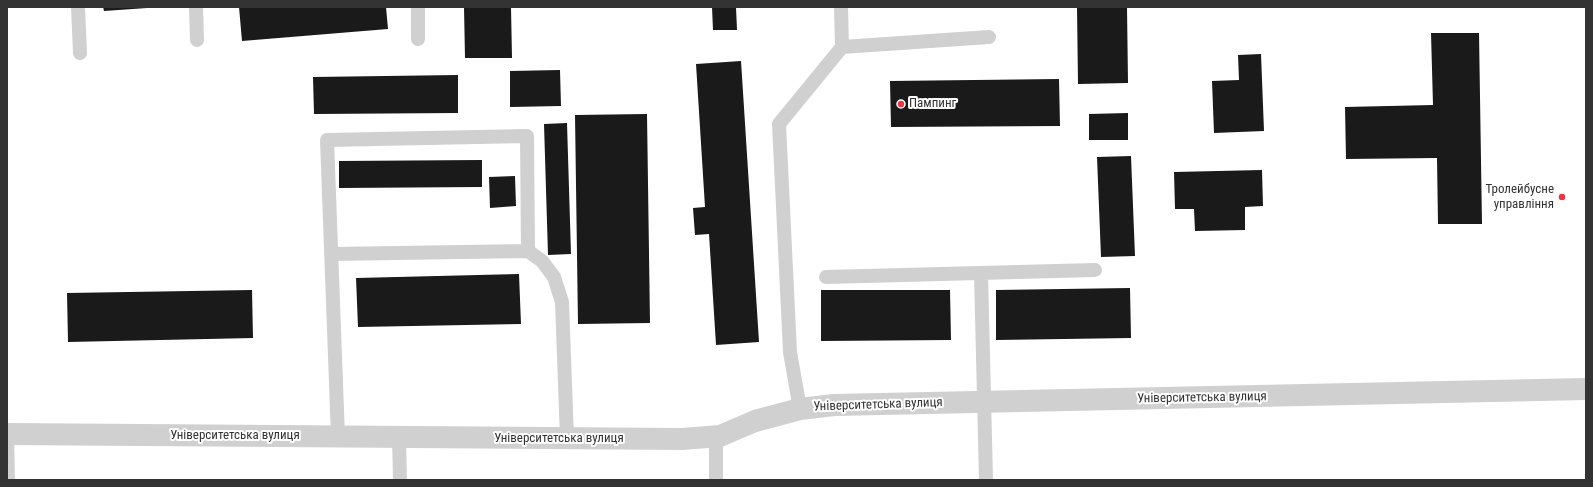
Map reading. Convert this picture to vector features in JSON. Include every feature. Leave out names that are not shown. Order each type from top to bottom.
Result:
[{"type":"street","name":"Університетська вулиця","points":[[7,434],[682,439],[716,435],[720,436],[756,421],[800,409],[834,405],[1586,389]]},
{"type":"lane","points":[[78,7],[80,53]]},
{"type":"lane","points":[[196,7],[197,40]]},
{"type":"lane","points":[[418,7],[418,39]]},
{"type":"lane","points":[[800,409],[790,352],[779,124],[842,48],[841,7]]},
{"type":"lane","points":[[842,48],[988,37]]},
{"type":"lane","points":[[338,437],[328,140],[527,136],[528,250]]},
{"type":"lane","points":[[332,254],[528,250],[542,261],[554,277],[562,302],[567,439]]},
{"type":"lane","points":[[826,277],[1095,270]]},
{"type":"lane","points":[[981,273],[986,480]]},
{"type":"lane","points":[[7,434],[8,480]]},
{"type":"lane","points":[[716,435],[716,480]]},
{"type":"lane","points":[[399,437],[400,480]]},
{"type":"building","points":[[103,7],[147,7],[147,8],[104,11]]},
{"type":"building","points":[[239,7],[386,7],[388,29],[242,41]]},
{"type":"building","points":[[464,7],[511,7],[512,58],[465,58]]},
{"type":"building","points":[[712,7],[736,7],[737,30],[713,30]]},
{"type":"building","points":[[1077,7],[1127,7],[1128,83],[1078,84]]},
{"type":"building","points":[[1431,33],[1479,33],[1482,224],[1438,224],[1437,158],[1346,159],[1345,107],[1433,105]]},
{"type":"building","points":[[1261,54],[1264,131],[1214,133],[1212,81],[1239,80],[1238,55]]},
{"type":"building","points":[[741,61],[759,342],[716,345],[709,234],[695,235],[693,208],[705,207],[696,64]]},
{"type":"building","points":[[560,70],[561,106],[510,107],[510,71]]},
{"type":"building","points":[[458,75],[458,113],[314,114],[313,77]]},
{"type":"building","points":[[1059,79],[1060,126],[891,127],[890,81]]},
{"type":"building","points":[[1128,113],[1128,140],[1089,140],[1089,114]]},
{"type":"building","points":[[647,114],[650,323],[578,324],[575,115]]},
{"type":"building","points":[[567,123],[571,254],[548,255],[544,124]]},
{"type":"building","points":[[1131,156],[1135,256],[1101,257],[1097,157]]},
{"type":"building","points":[[482,160],[482,187],[339,188],[339,161]]},
{"type":"building","points":[[1262,170],[1263,206],[1245,207],[1245,230],[1195,231],[1194,209],[1175,209],[1174,172]]},
{"type":"building","points":[[515,176],[516,206],[490,208],[489,177]]},
{"type":"building","points":[[519,274],[521,324],[358,327],[356,278]]},
{"type":"building","points":[[1130,288],[1131,338],[996,340],[996,290]]},
{"type":"building","points":[[252,290],[253,338],[68,342],[67,293]]},
{"type":"building","points":[[821,290],[950,290],[951,340],[821,341]]},
{"type":"place","name":"Пампинг","points":[[901,104]]},
{"type":"place","name":"Тролейбусне управління","points":[[1562,197]]}]
